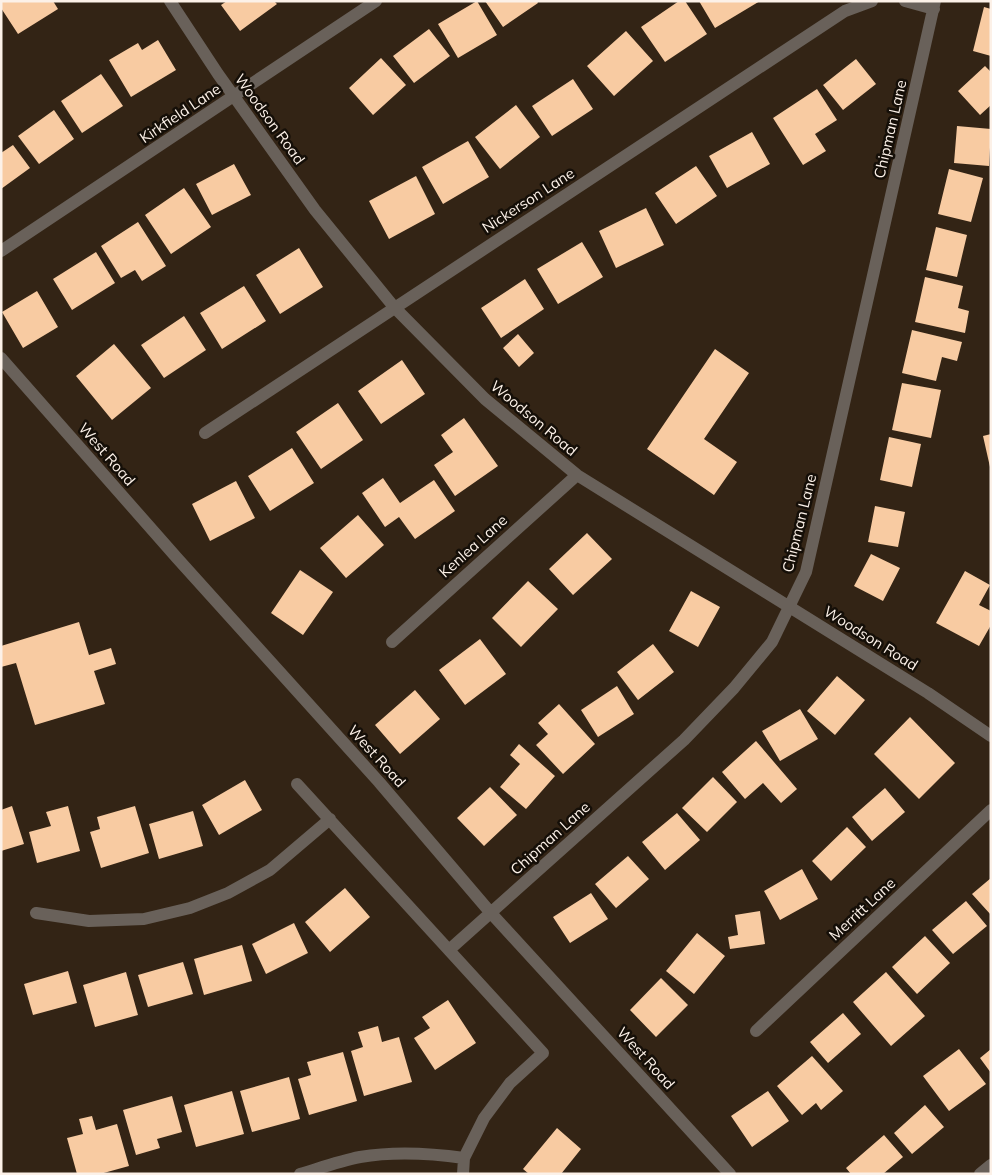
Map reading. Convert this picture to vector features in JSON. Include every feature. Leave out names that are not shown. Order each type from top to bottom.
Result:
[{"type":"street","name":"Woodson Road","points":[[170,1],[316,210],[394,307],[485,399],[577,475],[928,693],[991,736]]},
{"type":"street","name":"Kirkfield Lane","points":[[1,251],[376,1]]},
{"type":"street","name":"Nickerson Lane","points":[[205,433],[845,11],[872,1]]},
{"type":"street","points":[[905,1],[934,5]]},
{"type":"street","name":"Chipman Lane","points":[[448,950],[684,740],[734,688],[772,642],[806,572],[934,5]]},
{"type":"street","name":"West Road","points":[[1,358],[182,565],[379,782],[490,912],[730,1174]]},
{"type":"street","name":"Kenlea Lane","points":[[392,642],[577,475]]},
{"type":"street","points":[[296,784],[543,1053],[510,1083],[484,1118],[464,1158],[463,1174]]},
{"type":"street","name":"Merritt Lane","points":[[756,1031],[991,810]]},
{"type":"street","points":[[36,913],[89,921],[144,919],[190,908],[228,893],[270,870],[330,819]]},
{"type":"street","points":[[300,1174],[359,1157],[393,1153],[430,1153],[464,1158]]},
{"type":"street","points":[[980,1174],[991,1164]]},
{"type":"building","points":[[1,1],[53,1],[58,9],[18,34],[1,8]]},
{"type":"building","points":[[227,1],[274,1],[277,4],[240,31],[221,5]]},
{"type":"building","points":[[477,1],[497,35],[458,58],[438,24]]},
{"type":"building","points":[[485,1],[537,1],[538,3],[503,27]]},
{"type":"building","points":[[679,1],[685,1],[707,34],[665,62],[641,27]]},
{"type":"building","points":[[699,1],[760,1],[715,28]]},
{"type":"building","points":[[984,7],[991,9],[991,56],[973,51]]},
{"type":"building","points":[[429,29],[450,56],[414,83],[393,56]]},
{"type":"building","points":[[626,31],[653,61],[614,96],[587,66]]},
{"type":"building","points":[[158,40],[176,70],[131,97],[109,60],[138,43],[142,50]]},
{"type":"building","points":[[381,58],[406,85],[373,115],[349,88]]},
{"type":"building","points":[[856,59],[876,84],[843,110],[823,85]]},
{"type":"building","points":[[985,66],[991,72],[991,105],[980,115],[958,91]]},
{"type":"building","points":[[101,74],[123,106],[82,133],[61,101]]},
{"type":"building","points":[[573,79],[593,109],[552,136],[532,106]]},
{"type":"building","points":[[817,89],[837,120],[815,134],[826,151],[803,165],[773,118]]},
{"type":"building","points":[[516,105],[540,137],[500,169],[475,137]]},
{"type":"building","points":[[54,110],[74,139],[39,164],[18,136]]},
{"type":"building","points":[[957,126],[991,129],[989,166],[954,163]]},
{"type":"building","points":[[752,132],[770,164],[727,188],[709,156]]},
{"type":"building","points":[[468,141],[489,177],[443,204],[422,167]]},
{"type":"building","points":[[13,145],[30,168],[1,189],[1,153]]},
{"type":"building","points":[[234,164],[251,195],[212,215],[196,184]]},
{"type":"building","points":[[696,166],[717,196],[676,224],[655,193]]},
{"type":"building","points":[[949,169],[983,178],[971,222],[938,214]]},
{"type":"building","points":[[416,176],[435,214],[389,239],[369,201]]},
{"type":"building","points":[[184,188],[211,227],[171,254],[145,215]]},
{"type":"building","points":[[646,208],[664,245],[616,268],[599,231]]},
{"type":"building","points":[[138,222],[166,266],[142,281],[135,270],[121,278],[101,246]]},
{"type":"building","points":[[936,227],[967,235],[957,277],[926,270]]},
{"type":"building","points":[[582,242],[603,277],[558,304],[537,269]]},
{"type":"building","points":[[299,248],[323,287],[280,314],[256,275]]},
{"type":"building","points":[[96,252],[115,283],[72,310],[53,279]]},
{"type":"building","points":[[925,277],[963,286],[958,308],[969,311],[965,333],[915,322]]},
{"type":"building","points":[[525,279],[544,309],[501,338],[481,308]]},
{"type":"building","points":[[244,286],[266,321],[222,349],[200,313]]},
{"type":"building","points":[[37,291],[58,327],[23,348],[2,312]]},
{"type":"building","points":[[184,316],[206,350],[164,378],[141,345]]},
{"type":"building","points":[[912,330],[962,342],[957,361],[942,357],[936,381],[902,373]]},
{"type":"building","points":[[518,334],[534,353],[519,367],[503,348]]},
{"type":"building","points":[[114,344],[151,388],[112,420],[76,376]]},
{"type":"building","points":[[715,349],[749,373],[704,439],[737,462],[714,495],[647,449]]},
{"type":"building","points":[[402,360],[425,394],[381,424],[358,391]]},
{"type":"building","points":[[902,383],[941,390],[931,438],[892,430]]},
{"type":"building","points":[[338,403],[363,440],[321,469],[296,432]]},
{"type":"building","points":[[464,418],[498,466],[455,496],[434,465],[453,452],[441,435]]},
{"type":"building","points":[[991,434],[991,467],[990,467],[983,436]]},
{"type":"building","points":[[889,437],[921,444],[912,487],[880,480]]},
{"type":"building","points":[[292,448],[314,483],[270,511],[248,476]]},
{"type":"building","points":[[383,478],[400,503],[434,480],[455,511],[415,539],[399,517],[385,527],[362,493]]},
{"type":"building","points":[[236,481],[255,518],[210,541],[192,504]]},
{"type":"building","points":[[875,506],[905,512],[898,547],[868,542]]},
{"type":"building","points":[[358,515],[384,545],[346,578],[320,548]]},
{"type":"building","points":[[587,533],[612,559],[573,595],[549,569]]},
{"type":"building","points":[[871,554],[900,568],[883,601],[854,586]]},
{"type":"building","points":[[300,570],[333,592],[303,635],[271,613]]},
{"type":"building","points":[[965,571],[990,585],[979,605],[991,611],[991,625],[979,646],[936,623]]},
{"type":"building","points":[[528,581],[558,609],[521,647],[492,618]]},
{"type":"building","points":[[691,591],[720,607],[698,647],[669,631]]},
{"type":"building","points":[[79,622],[89,655],[111,648],[116,664],[94,671],[105,704],[35,725],[16,663],[1,667],[1,646]]},
{"type":"building","points":[[480,639],[506,674],[465,705],[439,670]]},
{"type":"building","points":[[653,644],[674,672],[638,700],[617,672]]},
{"type":"building","points":[[837,676],[865,700],[835,735],[807,711]]},
{"type":"building","points":[[617,686],[634,714],[598,737],[581,710]]},
{"type":"building","points":[[415,690],[440,719],[400,754],[375,725]]},
{"type":"building","points":[[559,704],[595,744],[563,774],[536,745],[548,734],[538,723]]},
{"type":"building","points":[[800,709],[818,739],[780,761],[762,731]]},
{"type":"building","points":[[910,717],[955,763],[919,799],[874,754]]},
{"type":"building","points":[[756,741],[797,789],[781,803],[763,783],[745,799],[722,772]]},
{"type":"building","points":[[519,744],[555,776],[526,809],[500,787],[520,764],[510,755]]},
{"type":"building","points":[[713,777],[737,802],[707,832],[682,808]]},
{"type":"building","points":[[245,780],[262,810],[219,835],[202,805]]},
{"type":"building","points":[[490,787],[517,815],[484,846],[457,818]]},
{"type":"building","points":[[885,788],[905,812],[872,841],[852,817]]},
{"type":"building","points":[[12,806],[24,844],[1,851],[1,810]]},
{"type":"building","points":[[68,806],[80,851],[37,863],[29,832],[51,826],[46,812]]},
{"type":"building","points":[[135,806],[149,853],[101,868],[90,832],[100,829],[97,817]]},
{"type":"building","points":[[193,811],[203,846],[159,859],[149,824]]},
{"type":"building","points":[[677,813],[700,840],[665,870],[642,842]]},
{"type":"building","points":[[847,827],[866,847],[831,881],[812,861]]},
{"type":"building","points":[[628,856],[649,879],[616,908],[595,884]]},
{"type":"building","points":[[802,869],[818,899],[780,920],[764,891]]},
{"type":"building","points":[[991,878],[991,915],[972,894]]},
{"type":"building","points":[[345,888],[370,917],[330,952],[305,922]]},
{"type":"building","points":[[591,893],[608,919],[570,943],[553,917]]},
{"type":"building","points":[[966,901],[987,926],[953,954],[932,930]]},
{"type":"building","points":[[760,911],[765,944],[730,949],[728,937],[738,935],[735,915]]},
{"type":"building","points":[[294,923],[308,953],[266,974],[252,944]]},
{"type":"building","points":[[697,933],[725,956],[694,994],[666,971]]},
{"type":"building","points":[[925,936],[950,963],[917,994],[892,967]]},
{"type":"building","points":[[242,945],[252,981],[204,995],[194,959]]},
{"type":"building","points":[[183,962],[193,994],[148,1007],[138,975]]},
{"type":"building","points":[[68,971],[77,1003],[33,1015],[24,984]]},
{"type":"building","points":[[126,972],[138,1015],[95,1027],[83,985]]},
{"type":"building","points":[[886,972],[925,1016],[891,1046],[853,1002]]},
{"type":"building","points":[[661,978],[688,1005],[656,1037],[630,1010]]},
{"type":"building","points":[[448,1000],[476,1043],[435,1070],[414,1038],[430,1028],[422,1017]]},
{"type":"building","points":[[843,1013],[861,1034],[828,1063],[810,1042]]},
{"type":"building","points":[[378,1026],[382,1042],[399,1037],[412,1082],[364,1096],[351,1051],[363,1047],[358,1032]]},
{"type":"building","points":[[959,1049],[986,1084],[949,1111],[923,1076]]},
{"type":"building","points":[[991,1049],[991,1073],[980,1058]]},
{"type":"building","points":[[343,1052],[357,1101],[309,1115],[298,1079],[311,1075],[307,1062]]},
{"type":"building","points":[[812,1056],[843,1091],[821,1110],[816,1103],[802,1115],[777,1086]]},
{"type":"building","points":[[289,1077],[300,1119],[252,1132],[240,1091]]},
{"type":"building","points":[[232,1091],[244,1134],[196,1147],[184,1105]]},
{"type":"building","points":[[768,1091],[789,1121],[752,1147],[731,1116]]},
{"type":"building","points":[[172,1096],[182,1132],[157,1139],[160,1148],[136,1155],[123,1110]]},
{"type":"building","points":[[925,1105],[944,1127],[912,1154],[894,1133]]},
{"type":"building","points":[[92,1116],[96,1130],[117,1124],[129,1166],[100,1174],[77,1174],[67,1138],[83,1134],[79,1119]]},
{"type":"building","points":[[557,1128],[581,1149],[561,1174],[529,1174],[523,1169]]},
{"type":"building","points":[[884,1135],[903,1157],[883,1174],[851,1174],[846,1168]]}]
